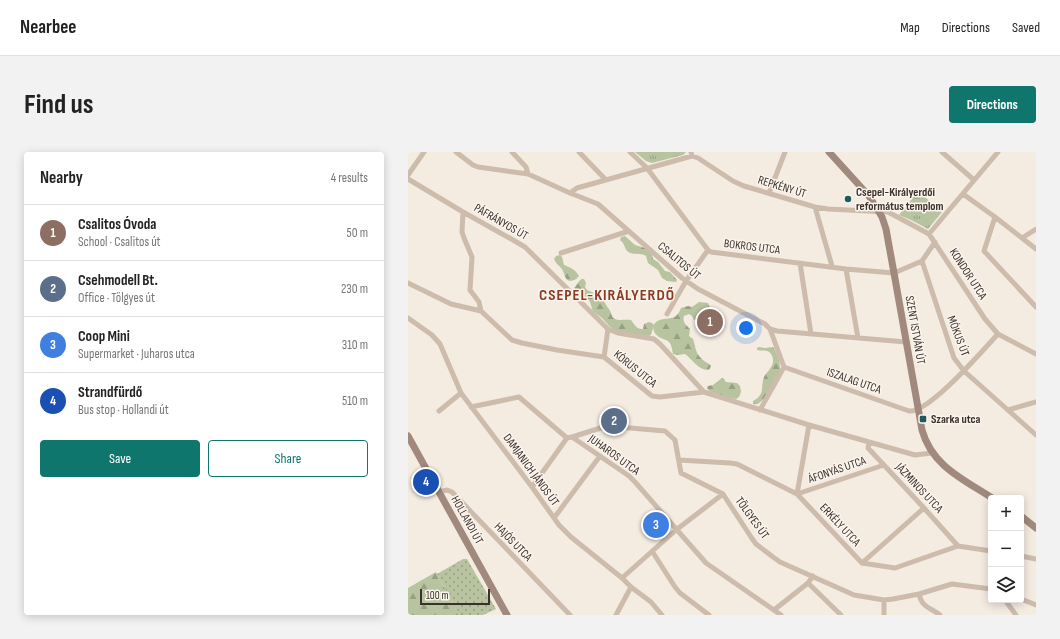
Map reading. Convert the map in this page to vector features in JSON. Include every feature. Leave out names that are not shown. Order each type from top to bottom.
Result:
[{"type":"street","points":[[408,175],[424,152]]},
{"type":"street","name":"CSALITOS ÚT","points":[[456,152],[478,167],[528,174],[598,204],[686,281],[698,289],[777,331],[906,342]]},
{"type":"street","points":[[512,152],[526,167],[528,174]]},
{"type":"street","points":[[579,152],[605,179]]},
{"type":"street","name":"BOKROS UTCA","points":[[630,152],[647,168],[708,250],[846,269],[894,273]]},
{"type":"street","points":[[769,193],[785,152]]},
{"type":"street","name":"SZENT ISTVÁN ÚT","points":[[829,152],[870,196],[879,211],[886,229],[924,437],[932,453],[950,471],[988,495]]},
{"type":"street","points":[[942,152],[974,180]]},
{"type":"street","points":[[930,234],[998,152]]},
{"type":"street","points":[[570,193],[577,188],[691,154]]},
{"type":"street","name":"REPKÉNY ÚT","points":[[691,154],[737,183],[815,207],[879,211]]},
{"type":"street","name":"PÁFRÁNYOS ÚT","points":[[408,179],[524,247],[608,329],[618,333],[654,339],[704,392]]},
{"type":"street","points":[[962,194],[995,217],[1036,249]]},
{"type":"street","points":[[815,207],[832,266]]},
{"type":"street","name":"KONDOR UTCA","points":[[879,211],[888,212],[930,234],[985,319],[998,334],[1036,354]]},
{"type":"street","name":"KÓRUS UTCA","points":[[463,212],[462,232],[472,257],[470,290],[479,302],[481,311],[512,340],[557,350],[604,357],[652,396],[660,397],[704,392],[869,443],[915,455],[932,453]]},
{"type":"street","points":[[995,217],[984,251],[1036,307]]},
{"type":"street","points":[[1022,238],[1036,229]]},
{"type":"street","points":[[561,253],[629,231]]},
{"type":"street","points":[[894,273],[922,261],[936,242]]},
{"type":"street","points":[[667,314],[686,281],[708,250]]},
{"type":"street","name":"MÓKUS ÚT","points":[[922,261],[954,358],[964,371],[1036,435]]},
{"type":"street","points":[[800,263],[812,334]]},
{"type":"street","points":[[846,269],[858,338]]},
{"type":"street","points":[[408,283],[451,304],[481,311]]},
{"type":"street","name":"DAMJANICH JÁNOS ÚT","points":[[408,318],[432,335],[440,344],[461,393],[532,486],[554,518],[571,537],[651,602],[662,615]]},
{"type":"street","points":[[760,410],[784,367],[770,328]]},
{"type":"street","points":[[604,357],[608,329]]},
{"type":"street","points":[[918,409],[927,404],[964,371],[998,334]]},
{"type":"street","name":"ISZALAG UTCA","points":[[784,367],[909,411],[918,409]]},
{"type":"street","points":[[439,411],[461,393]]},
{"type":"street","name":"JUHAROS UTCA","points":[[471,406],[519,398],[570,437],[622,471],[635,482],[706,563],[781,615]]},
{"type":"street","points":[[1008,410],[1036,402]]},
{"type":"street","points":[[797,494],[809,425]]},
{"type":"street","name":"TÖLGYES ÚT","points":[[570,437],[607,426],[665,431],[675,440],[681,473],[723,494],[756,544],[780,562],[854,595],[884,600],[919,594],[952,584],[988,589]]},
{"type":"street","name":"HOLLANDI ÚT","points":[[408,436],[507,615]]},
{"type":"street","points":[[532,486],[570,437]]},
{"type":"street","name":"JÁZMINOS UTCA","points":[[869,443],[868,448],[958,546]]},
{"type":"street","points":[[554,518],[600,456]]},
{"type":"street","name":"ERKÉLY UTCA","points":[[679,460],[734,463],[797,494],[862,563],[895,568],[958,546],[988,551]]},
{"type":"street","name":"ÁFONYÁS UTCA","points":[[797,494],[884,465]]},
{"type":"street","name":"HAJÓS UTCA","points":[[439,492],[447,490],[452,492],[570,615]]},
{"type":"street","points":[[622,578],[676,530],[723,494]]},
{"type":"street","points":[[862,563],[924,508]]},
{"type":"street","points":[[1024,518],[1036,528]]},
{"type":"street","points":[[652,551],[680,593],[709,615]]},
{"type":"street","points":[[1024,557],[1036,559]]},
{"type":"street","points":[[774,610],[808,583],[813,576]]},
{"type":"street","points":[[808,583],[841,615]]},
{"type":"street","points":[[616,615],[631,587]]},
{"type":"street","points":[[919,594],[921,602],[925,606],[940,615]]},
{"type":"street","points":[[884,600],[884,615]]},
{"type":"street","points":[[1024,600],[1036,605]]},
{"type":"street","points":[[1007,603],[1016,615]]},
{"type":"green space","points":[[635,152],[686,152],[683,155],[652,163],[646,161]]},
{"type":"green space","points":[[918,191],[942,212],[928,229],[899,215]]},
{"type":"green space","points":[[625,236],[635,245],[648,249],[652,254],[653,259],[658,262],[665,271],[670,272],[677,280],[676,282],[667,281],[662,278],[658,270],[648,263],[646,256],[627,251],[620,240],[621,237]]},
{"type":"green space","points":[[560,255],[564,265],[573,269],[579,276],[577,279],[571,281],[567,280],[562,269],[554,259],[556,256]]},
{"type":"green space","points":[[582,279],[584,279],[586,283],[585,287],[587,290],[601,298],[614,318],[617,320],[631,320],[639,329],[643,329],[644,324],[649,322],[652,323],[654,325],[651,335],[649,336],[617,331],[609,326],[593,311],[588,299],[575,291],[574,288]]},
{"type":"green space","points":[[699,302],[708,303],[710,308],[708,312],[700,312],[696,320],[694,320],[689,314],[684,316],[684,320],[690,329],[689,336],[693,339],[698,355],[711,366],[709,370],[699,367],[685,354],[673,354],[670,343],[657,335],[654,332],[653,327],[657,321],[674,317],[681,308],[688,306],[692,307]]},
{"type":"green space","points":[[758,347],[773,347],[778,356],[780,371],[764,398],[758,404],[753,404],[753,401],[760,396],[764,377],[772,365],[773,360],[769,352],[757,350]]},
{"type":"green space","points":[[722,378],[726,382],[737,383],[740,386],[741,392],[739,397],[736,399],[730,398],[709,391],[707,388],[708,386],[713,385]]},
{"type":"green space","points":[[463,559],[467,559],[496,609],[483,615],[459,615],[437,574]]},
{"type":"green space","points":[[436,572],[459,615],[408,615],[408,588]]},
{"type":"place","name":"Csepel-Királyerdői református templom","points":[[848,199]]},
{"type":"place","name":"Csalitos Óvoda","points":[[710,322]]},
{"type":"place","name":"Szarka utca","points":[[923,419]]},
{"type":"place","name":"Csehmodell Bt.","points":[[614,421]]},
{"type":"place","name":"Strandfürdő","points":[[426,482]]},
{"type":"place","name":"Coop Mini","points":[[656,525]]},
{"type":"district","name":"CSEPEL-KIRÁLYERDŐ","points":[[607,295]]}]
